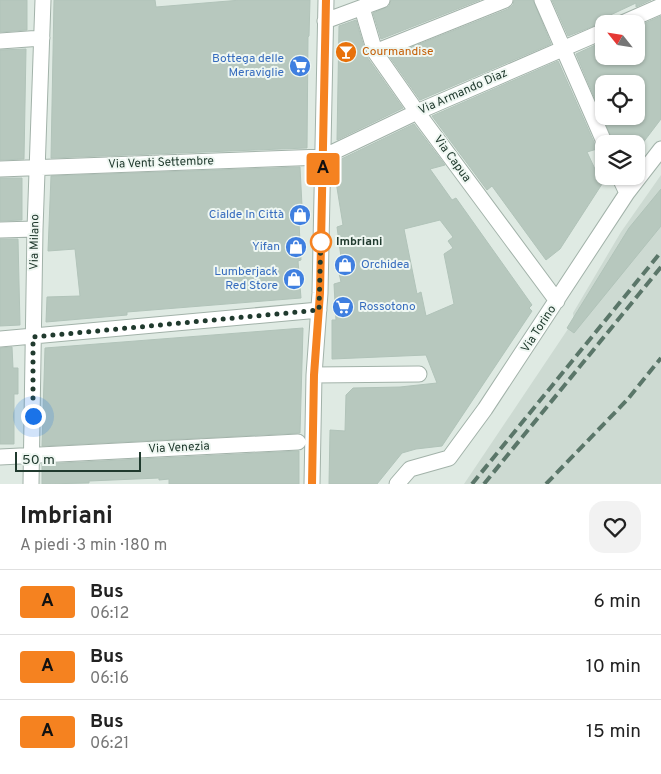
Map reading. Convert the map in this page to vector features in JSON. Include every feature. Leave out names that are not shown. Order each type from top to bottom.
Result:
[{"type":"street","name":"Via Milano","points":[[32,484],[35,229],[43,0]]},
{"type":"street","points":[[312,484],[314,375],[319,310],[326,0]]},
{"type":"street","points":[[325,21],[382,0]]},
{"type":"street","points":[[375,52],[505,0]]},
{"type":"street","points":[[542,0],[601,135]]},
{"type":"street","points":[[640,15],[661,6]]},
{"type":"street","name":"Via Capua","points":[[362,8],[375,52],[557,301]]},
{"type":"street","name":"Via Armando Diaz","points":[[323,157],[417,112],[595,34]]},
{"type":"street","points":[[0,41],[42,38]]},
{"type":"street","name":"Via Torino","points":[[397,484],[410,469],[449,458],[485,410],[627,193],[661,149]]},
{"type":"street","name":"Via Venti Settembre","points":[[0,169],[323,157]]},
{"type":"street","points":[[623,185],[627,193]]},
{"type":"street","points":[[0,230],[35,229]]},
{"type":"street","points":[[0,339],[319,310]]},
{"type":"street","points":[[314,375],[419,374]]},
{"type":"street","name":"Via Venezia","points":[[0,457],[298,442]]},
{"type":"shaded area","points":[[661,175],[661,484],[464,484],[574,320],[573,313],[621,232]]},
{"type":"building","points":[[0,0],[27,0],[27,30],[0,32]]},
{"type":"building","points":[[54,0],[155,0],[156,7],[241,0],[310,0],[307,148],[51,158]]},
{"type":"building","points":[[391,0],[480,0],[381,39],[373,13],[389,6]]},
{"type":"building","points":[[514,0],[533,0],[551,44],[420,100],[389,56],[508,9],[513,5]]},
{"type":"building","points":[[552,0],[651,0],[636,7],[636,3],[610,15],[595,15],[595,26],[568,36]]},
{"type":"building","points":[[661,16],[661,119],[645,140],[645,135],[610,135],[606,125],[645,125],[645,75],[595,75],[595,99],[576,54],[595,45],[595,65],[645,65],[645,23]]},
{"type":"building","points":[[356,20],[367,57],[403,108],[337,140],[339,26]]},
{"type":"building","points":[[26,49],[24,159],[0,160],[0,50]]},
{"type":"building","points":[[558,61],[595,144],[595,150],[587,152],[595,169],[595,185],[601,185],[560,249],[546,260],[492,186],[487,190],[432,116]]},
{"type":"building","points":[[414,124],[445,165],[430,169],[452,200],[456,198],[532,305],[529,308],[532,311],[442,446],[416,449],[402,453],[377,484],[329,484],[330,430],[345,431],[346,395],[353,388],[400,387],[437,383],[426,355],[332,359],[332,320],[336,320],[334,284],[341,282],[336,259],[341,257],[337,227],[343,225],[333,163]],"holes":[[[440,220],[453,237],[448,241],[453,248],[444,254],[454,304],[426,316],[421,292],[417,294],[404,229]]]},
{"type":"building","points":[[300,167],[302,206],[306,206],[306,222],[299,223],[301,260],[298,261],[301,298],[127,312],[127,315],[46,322],[47,297],[80,296],[75,249],[48,251],[51,176]]},
{"type":"building","points":[[0,178],[22,178],[22,220],[0,221]]},
{"type":"building","points":[[661,189],[661,226],[574,333],[567,328],[629,228]]},
{"type":"building","points":[[0,239],[18,239],[20,325],[0,326]]},
{"type":"building","points":[[303,328],[300,433],[42,446],[45,348]]},
{"type":"building","points":[[12,347],[13,368],[18,368],[18,394],[14,394],[14,444],[0,444],[0,348]]},
{"type":"building","points":[[299,451],[299,484],[169,484],[169,479],[159,480],[159,478],[42,484],[42,464]]},
{"type":"railway","points":[[472,484],[661,252]]},
{"type":"railway","points":[[484,484],[661,267]]},
{"type":"railway","points":[[546,484],[627,400],[661,358]]},
{"type":"bus line","name":"A","points":[[312,484],[314,375],[320,293],[326,0]]},
{"type":"place","name":"Courmandise","points":[[346,52]]},
{"type":"place","name":"Bottega delle Meraviglie","points":[[300,66]]},
{"type":"place","name":"Cialde In Città","points":[[300,215]]},
{"type":"place","name":"Imbriani","points":[[321,242]]},
{"type":"place","name":"Yifan","points":[[296,247]]},
{"type":"place","name":"Orchidea","points":[[345,265]]},
{"type":"place","name":"Lumberjack Red Store","points":[[294,279]]},
{"type":"place","name":"Rossotono","points":[[343,307]]},
{"type":"route","points":[[33,416],[33,337],[319,310],[321,234],[321,242]]}]
